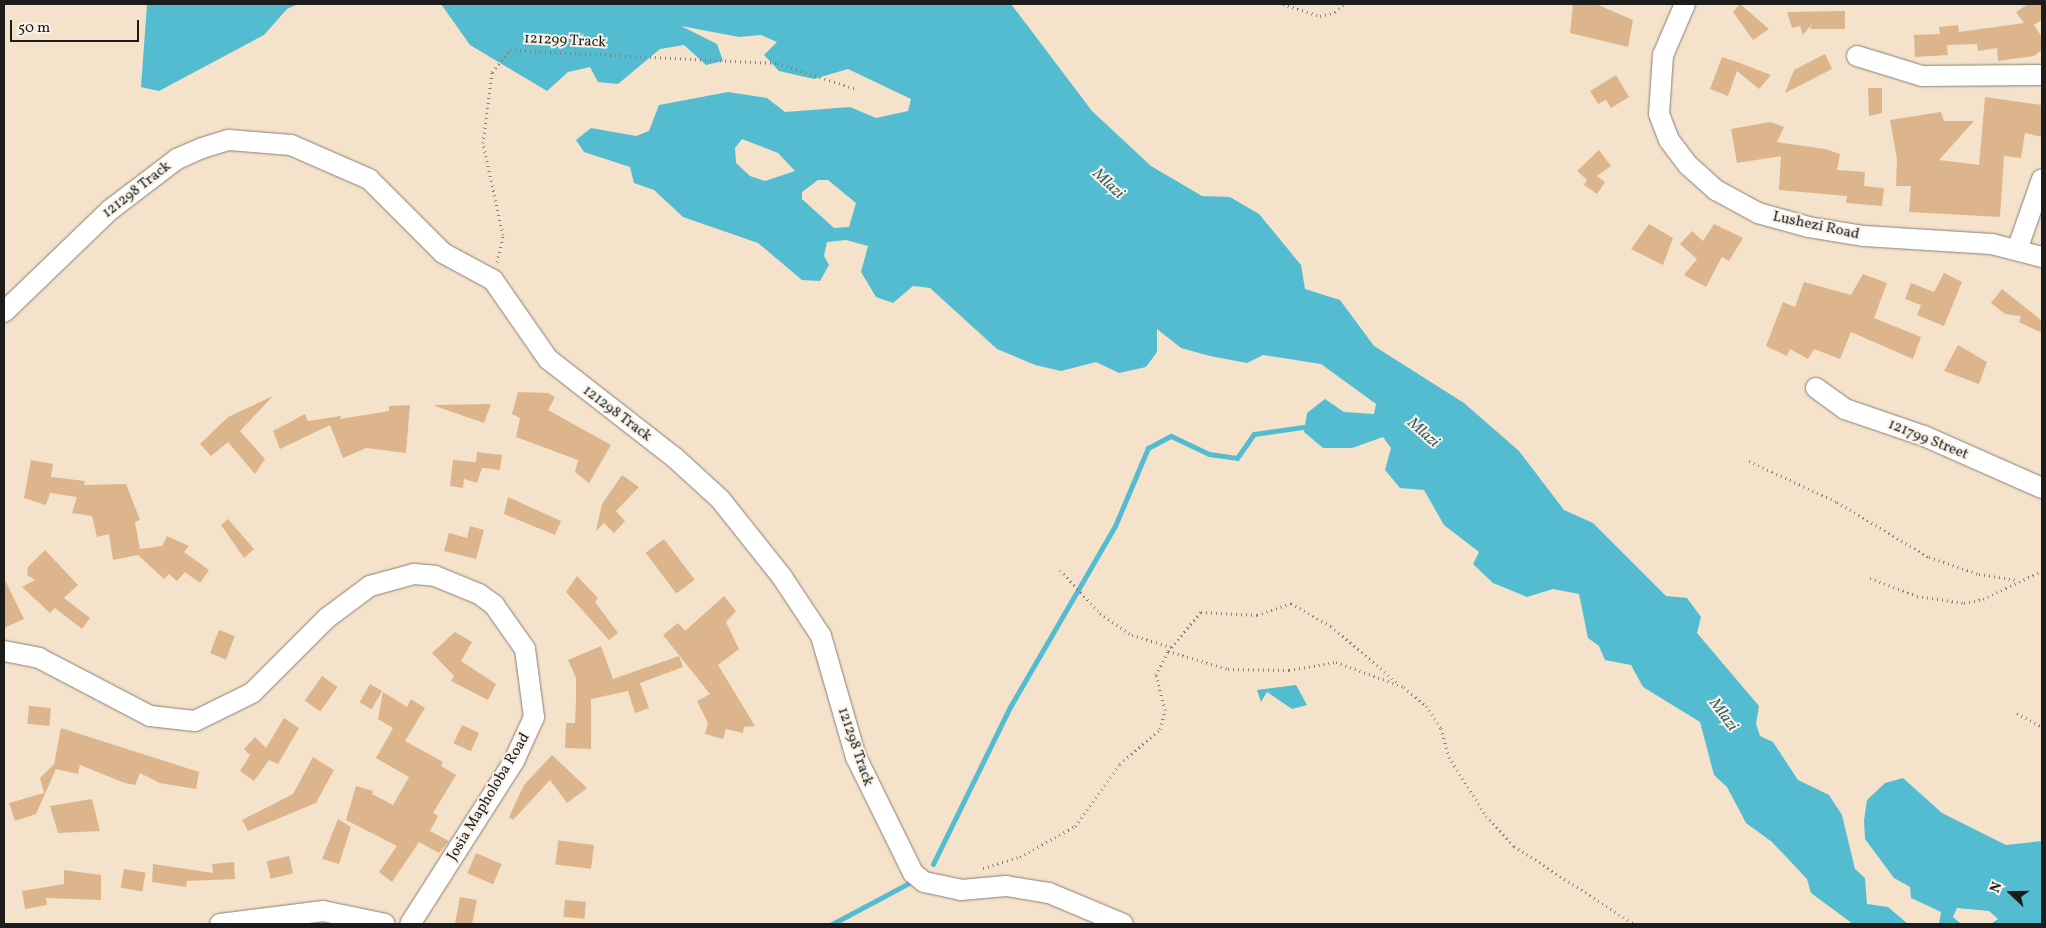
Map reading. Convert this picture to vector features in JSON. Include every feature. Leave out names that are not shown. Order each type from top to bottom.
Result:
[{"type":"street","name":"Lushezi Road","points":[[1685,4],[1663,54],[1659,114],[1669,140],[1688,165],[1716,190],[1758,213],[1808,227],[2018,250],[2042,258]]},
{"type":"street","points":[[1857,56],[1922,76],[2042,75]]},
{"type":"street","name":"121298 Track","points":[[4,312],[62,251],[147,180],[177,159],[229,140],[291,145],[369,179],[443,253],[493,280],[548,359],[674,457],[720,499],[782,577],[821,636],[856,757],[913,872],[924,882],[961,890],[1006,886],[1049,893],[1123,924]]},
{"type":"street","points":[[2018,250],[2042,179]]},
{"type":"street","name":"121799 Street","points":[[1816,388],[1845,408],[1924,436],[2042,488]]},
{"type":"street","name":"Josia Mapholoba Road","points":[[4,651],[39,658],[150,716],[195,721],[252,693],[327,618],[370,586],[414,574],[435,576],[479,594],[494,605],[525,649],[534,717],[514,761],[410,924]]},
{"type":"street","points":[[220,924],[323,911],[385,924]]},
{"type":"path","points":[[1283,4],[1320,16],[1344,4]]},
{"type":"path","name":"121299 Track","points":[[493,280],[503,236],[483,143],[492,72],[510,50],[777,63],[856,89]]},
{"type":"path","points":[[1749,461],[1838,502],[1929,557],[1979,574],[2017,580]]},
{"type":"path","points":[[1060,570],[1100,613],[1132,635],[1171,647]]},
{"type":"path","points":[[1870,578],[1917,596],[1964,603],[1984,599],[2017,580],[2042,571]]},
{"type":"path","points":[[976,870],[1020,857],[1075,826],[1120,764],[1160,729],[1165,710],[1156,675],[1168,651],[1201,612],[1257,615],[1290,603],[1331,626],[1404,687],[1431,713],[1441,728],[1449,758],[1486,816],[1514,846],[1634,924]]},
{"type":"path","points":[[1168,651],[1228,669],[1289,670],[1336,662],[1404,687]]},
{"type":"path","points":[[2017,713],[2042,727]]},
{"type":"water","points":[[147,4],[298,4],[287,9],[264,35],[159,91],[141,87]]},
{"type":"water","name":"Mlazi","points":[[441,4],[1011,4],[1092,111],[1151,166],[1202,196],[1230,197],[1259,214],[1301,265],[1305,289],[1340,300],[1374,346],[1464,403],[1519,451],[1564,510],[1593,523],[1666,596],[1687,598],[1701,617],[1697,633],[1759,706],[1756,724],[1760,736],[1773,742],[1798,780],[1829,795],[1842,815],[1855,869],[1865,878],[1867,904],[1888,907],[1908,924],[1853,924],[1811,893],[1807,879],[1772,842],[1746,823],[1727,787],[1714,775],[1700,722],[1643,687],[1631,665],[1605,660],[1599,646],[1588,638],[1579,594],[1553,589],[1527,597],[1493,583],[1473,564],[1479,552],[1444,525],[1424,490],[1400,488],[1385,470],[1391,448],[1383,437],[1352,448],[1323,448],[1304,432],[1307,413],[1325,399],[1344,412],[1374,414],[1376,404],[1321,364],[1263,355],[1247,363],[1210,356],[1181,348],[1157,329],[1157,352],[1146,367],[1119,373],[1096,362],[1061,371],[1035,365],[997,349],[930,288],[913,286],[893,303],[876,297],[861,272],[868,246],[846,240],[827,242],[824,256],[829,265],[820,281],[802,280],[758,243],[683,217],[654,190],[634,183],[630,167],[584,152],[576,140],[591,128],[636,136],[649,131],[659,105],[728,92],[767,98],[785,112],[850,107],[876,118],[908,111],[911,99],[848,69],[814,79],[779,71],[764,55],[777,42],[761,35],[739,37],[681,26],[717,44],[723,61],[706,65],[684,45],[660,49],[618,84],[598,82],[590,67],[568,72],[547,91],[470,45]],"holes":[[[742,139],[778,153],[795,171],[765,181],[750,176],[736,163],[735,148]],[[818,180],[828,180],[856,203],[849,227],[834,228],[802,199],[802,192]]]},
{"type":"water","points":[[1296,685],[1307,705],[1292,709],[1267,692],[1261,702],[1257,690]]},
{"type":"water","points":[[1903,778],[1942,813],[2006,845],[2042,841],[2042,924],[1991,924],[1998,919],[1989,911],[1957,908],[1953,917],[1961,924],[1939,924],[1941,912],[1911,898],[1910,887],[1894,878],[1865,839],[1864,820],[1867,800],[1885,783]]},
{"type":"building","points":[[1573,4],[1596,4],[1633,20],[1628,47],[1570,33]]},
{"type":"building","points":[[1740,4],[1769,29],[1753,40],[1733,12]]},
{"type":"building","points":[[2028,4],[2042,4],[2042,20],[2034,25],[2042,37],[2042,50],[2034,56],[1998,61],[1997,48],[1978,51],[1977,44],[1947,45],[1948,55],[1915,57],[1914,35],[1940,34],[1939,27],[1958,25],[1959,32],[2024,23],[2016,12]]},
{"type":"building","points":[[1845,11],[1845,29],[1810,29],[1812,24],[1803,35],[1800,26],[1792,28],[1787,12]]},
{"type":"building","points":[[1825,54],[1832,69],[1785,93],[1794,70]]},
{"type":"building","points":[[1722,57],[1771,75],[1759,89],[1737,71],[1728,96],[1710,89]]},
{"type":"building","points":[[1616,75],[1629,97],[1611,108],[1606,100],[1598,104],[1590,91]]},
{"type":"building","points":[[1868,88],[1882,88],[1882,113],[1869,116]]},
{"type":"building","points":[[1985,97],[2042,105],[2042,137],[2025,133],[2021,158],[2004,156],[2000,217],[1909,212],[1911,186],[1896,186],[1897,159],[1890,120],[1941,112],[1944,121],[1974,121],[1939,160],[1979,165]]},
{"type":"building","points":[[1770,122],[1784,127],[1777,142],[1825,149],[1840,154],[1837,170],[1865,172],[1864,186],[1884,188],[1882,206],[1846,203],[1847,196],[1779,190],[1781,156],[1737,163],[1731,129]]},
{"type":"building","points":[[1599,150],[1611,166],[1597,176],[1605,182],[1597,194],[1584,185],[1587,180],[1577,171]]},
{"type":"building","points":[[1649,224],[1673,238],[1663,265],[1631,249]]},
{"type":"building","points":[[1714,224],[1743,238],[1729,261],[1722,257],[1706,287],[1684,275],[1697,259],[1680,244],[1692,231],[1703,241]]},
{"type":"building","points":[[1944,273],[1962,282],[1944,326],[1917,315],[1921,305],[1905,299],[1911,283],[1934,292]]},
{"type":"building","points":[[1863,274],[1887,283],[1874,318],[1921,337],[1913,359],[1851,332],[1840,359],[1814,349],[1808,359],[1790,349],[1787,356],[1766,346],[1783,302],[1795,307],[1804,282],[1851,295]]},
{"type":"building","points":[[2002,289],[2042,321],[2042,333],[2019,322],[2021,316],[2005,314],[1991,303]]},
{"type":"building","points":[[1958,345],[1987,362],[1979,384],[1944,371]]},
{"type":"building","points":[[518,392],[548,393],[555,397],[548,410],[611,445],[589,483],[575,472],[578,460],[516,437],[520,418],[512,414]]},
{"type":"building","points":[[273,396],[240,431],[265,459],[255,474],[228,442],[211,456],[200,444],[228,417]]},
{"type":"building","points":[[491,404],[484,423],[435,406],[435,405]]},
{"type":"building","points":[[410,405],[406,453],[366,448],[343,458],[330,425],[280,449],[273,431],[305,414],[308,421],[341,416],[340,419],[389,411],[389,406]]},
{"type":"building","points":[[477,452],[502,455],[500,470],[482,468],[477,483],[464,479],[463,488],[450,486],[453,460],[476,462]]},
{"type":"building","points":[[31,460],[53,464],[51,477],[85,481],[84,485],[126,484],[140,520],[135,522],[140,549],[162,546],[167,536],[189,546],[184,552],[209,570],[200,583],[185,572],[177,581],[169,574],[164,579],[138,555],[113,560],[109,534],[97,537],[92,516],[72,513],[77,497],[50,493],[46,505],[24,498]]},
{"type":"building","points":[[622,475],[639,487],[616,511],[625,521],[614,533],[604,523],[596,531],[602,504]]},
{"type":"building","points":[[508,497],[561,521],[555,535],[504,514]]},
{"type":"building","points":[[228,519],[254,549],[244,558],[221,525]]},
{"type":"building","points":[[470,526],[484,530],[476,559],[444,551],[449,533],[467,538]]},
{"type":"building","points":[[664,539],[695,580],[676,594],[646,553]]},
{"type":"building","points":[[45,550],[78,585],[64,598],[90,618],[82,629],[55,608],[50,613],[22,587],[35,580],[27,575],[28,567]]},
{"type":"building","points":[[577,576],[598,598],[595,602],[618,633],[609,640],[566,592]]},
{"type":"building","points":[[4,578],[24,619],[4,628]]},
{"type":"building","points":[[724,596],[736,611],[726,622],[739,649],[718,665],[755,726],[744,727],[743,733],[726,729],[723,739],[705,734],[708,723],[697,701],[710,694],[663,635],[678,623],[685,631]]},
{"type":"building","points":[[219,630],[235,636],[226,659],[210,653]]},
{"type":"building","points":[[455,632],[472,642],[461,661],[496,684],[488,700],[451,681],[454,676],[432,653]]},
{"type":"building","points":[[601,646],[613,679],[679,656],[683,667],[640,683],[649,708],[635,713],[628,691],[591,699],[591,749],[565,748],[566,723],[575,723],[576,700],[576,678],[568,660]]},
{"type":"building","points":[[322,676],[338,687],[320,711],[305,701]]},
{"type":"building","points":[[370,684],[382,691],[372,709],[360,702]]},
{"type":"building","points":[[383,692],[407,707],[411,699],[425,708],[405,741],[443,762],[441,766],[456,775],[433,813],[438,816],[430,831],[449,841],[439,853],[419,842],[392,882],[379,872],[397,846],[346,820],[356,786],[373,791],[372,794],[393,805],[409,777],[376,758],[393,728],[378,719]]},
{"type":"building","points":[[29,706],[51,708],[49,726],[27,724]]},
{"type":"building","points":[[284,718],[299,728],[278,764],[269,760],[254,781],[240,771],[250,755],[244,749],[255,737],[266,748]]},
{"type":"building","points":[[462,725],[479,733],[471,751],[454,743]]},
{"type":"building","points":[[61,728],[199,772],[196,789],[160,783],[140,773],[135,785],[125,783],[80,765],[78,774],[56,769],[36,814],[15,821],[9,803],[44,793],[40,778],[54,764]]},
{"type":"building","points":[[552,755],[587,788],[567,803],[550,780],[513,820],[509,817],[524,785]]},
{"type":"building","points":[[313,757],[334,770],[316,803],[248,831],[242,820],[293,794]]},
{"type":"building","points":[[92,799],[100,831],[58,833],[50,806]]},
{"type":"building","points":[[338,819],[351,827],[339,864],[322,859]]},
{"type":"building","points":[[558,841],[594,845],[591,869],[555,864]]},
{"type":"building","points":[[476,853],[502,864],[493,884],[467,873]]},
{"type":"building","points":[[289,856],[293,874],[271,879],[267,861]]},
{"type":"building","points":[[234,862],[235,879],[187,881],[186,887],[152,882],[153,864],[213,873],[212,864]]},
{"type":"building","points":[[124,869],[146,873],[142,892],[121,888]]},
{"type":"building","points":[[64,870],[101,875],[101,900],[46,898],[47,905],[25,909],[22,891],[64,884]]},
{"type":"building","points":[[460,897],[477,900],[472,924],[455,924]]},
{"type":"building","points":[[565,900],[586,902],[584,919],[564,917]]},
{"type":"waterway","points":[[933,864],[1010,707],[1115,526],[1148,448],[1171,436],[1209,454],[1237,458],[1254,434],[1310,426]]},
{"type":"waterway","points":[[832,924],[909,883]]}]
